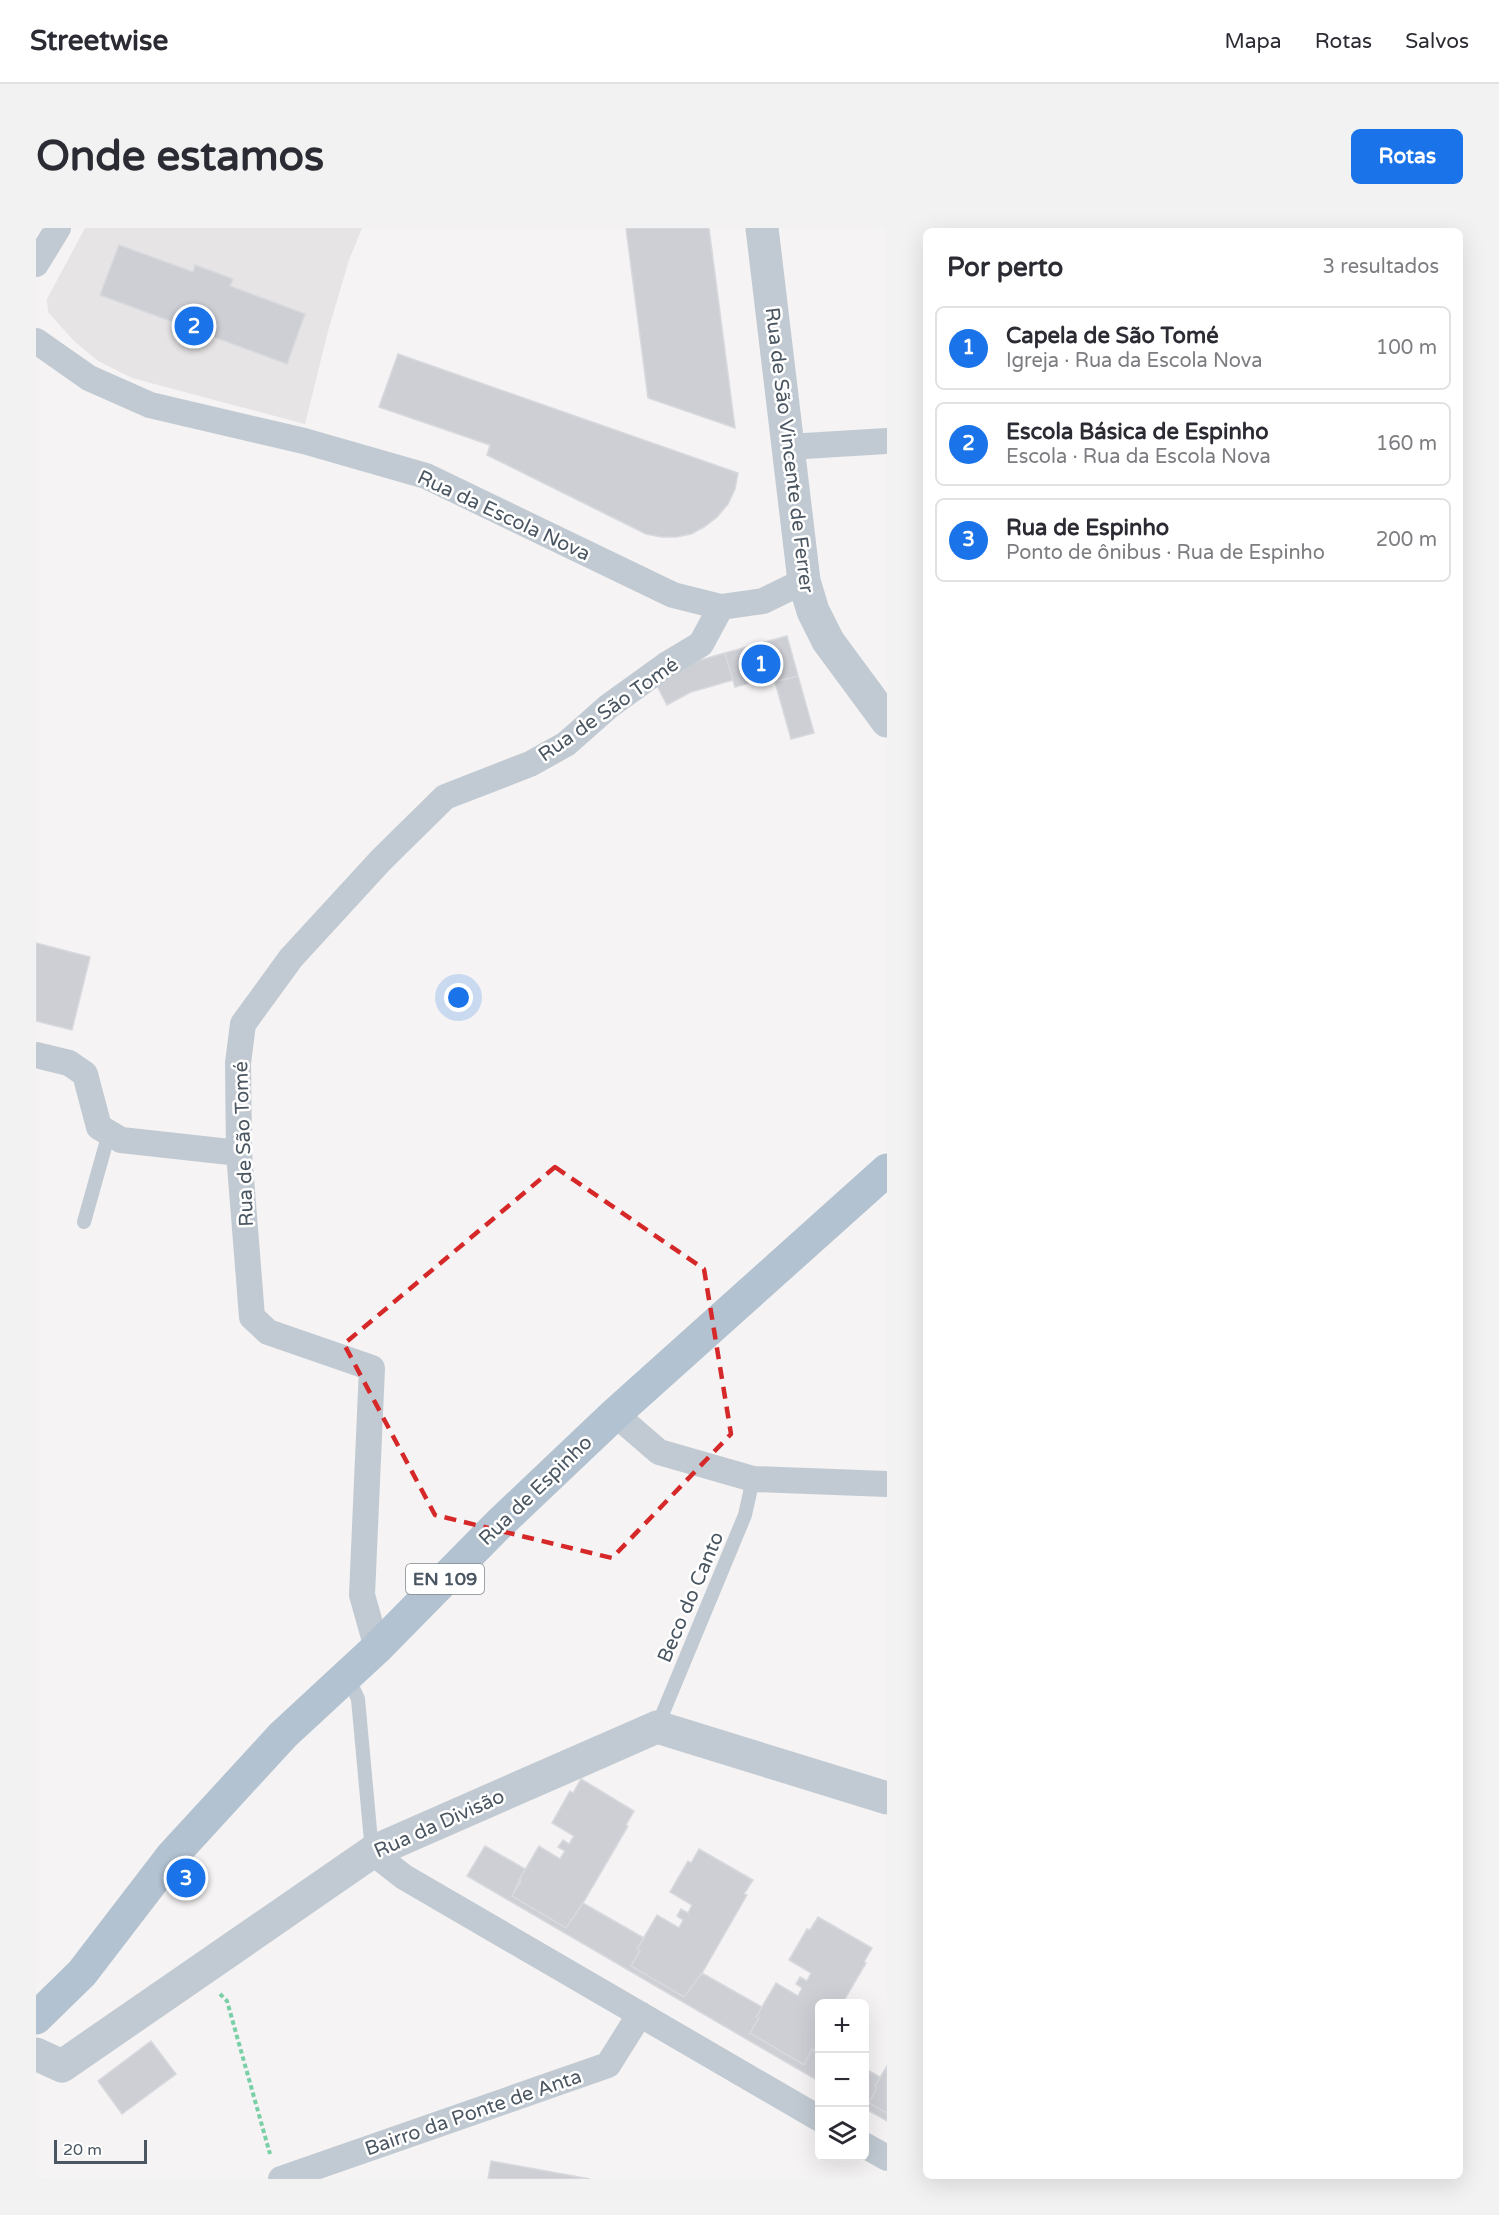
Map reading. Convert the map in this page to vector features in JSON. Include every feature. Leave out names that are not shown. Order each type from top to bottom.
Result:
[{"type":"main road","name":"Rua de Espinho","points":[[36,2018],[82,1973],[171,1857],[283,1735],[377,1648],[498,1525],[615,1413],[887,1170]]},
{"type":"street","points":[[36,264],[58,228]]},
{"type":"street","name":"Rua de São Vincente de Ferrer","points":[[762,228],[804,581],[813,611],[828,641],[887,721]]},
{"type":"street","name":"Rua da Escola Nova","points":[[36,341],[89,378],[150,405],[304,441],[426,476],[673,595],[721,607],[763,601],[804,581]]},
{"type":"street","points":[[788,447],[887,441]]},
{"type":"street","name":"Rua de São Tomé","points":[[377,1648],[362,1595],[372,1368],[268,1332],[252,1317],[239,1153],[238,1062],[243,1024],[291,958],[381,860],[445,797],[530,764],[566,744],[609,706],[666,665],[701,644],[721,607]]},
{"type":"street","points":[[36,1055],[69,1063],[85,1074],[99,1128],[121,1140],[239,1153]]},
{"type":"street","points":[[615,1413],[659,1452],[753,1479],[887,1485]]},
{"type":"street","points":[[657,1727],[887,1798]]},
{"type":"street","name":"Rua da Divisão","points":[[36,2054],[62,2066],[372,1852],[657,1727]]},
{"type":"street","points":[[372,1852],[404,1877],[815,2117]]},
{"type":"street","name":"Bairro da Ponte de Anta","points":[[276,2168],[608,2065],[640,2014]]},
{"type":"street","points":[[869,2148],[887,2158]]},
{"type":"lane","points":[[84,1222],[109,1133]]},
{"type":"lane","name":"Beco do Canto","points":[[657,1727],[746,1515],[753,1479]]},
{"type":"lane","points":[[348,1675],[358,1700],[372,1852]]},
{"type":"path","points":[[201,1969],[227,2001],[276,2168]]},
{"type":"highlighted area","points":[[555,1167],[704,1269],[731,1434],[612,1558],[435,1515],[344,1344]]},
{"type":"shaded area","points":[[85,228],[362,228],[349,260],[328,331],[305,424],[132,378],[98,361],[74,341],[48,312],[47,299]]},
{"type":"building","points":[[626,228],[709,228],[735,428],[648,398]]},
{"type":"building","points":[[119,245],[193,272],[195,265],[233,279],[230,286],[305,314],[287,364],[100,295]]},
{"type":"building","points":[[398,354],[738,473],[735,489],[728,504],[717,517],[691,534],[661,537],[646,534],[487,455],[490,445],[379,407]]},
{"type":"building","points":[[787,636],[798,676],[765,684],[764,679],[735,687],[725,653]]},
{"type":"building","points":[[725,653],[733,680],[691,692],[667,705],[654,680],[683,665]]},
{"type":"building","points":[[798,676],[814,733],[791,739],[775,682]]},
{"type":"building","points":[[36,943],[90,957],[72,1030],[36,1021]]},
{"type":"building","points":[[581,1779],[634,1811],[626,1825],[628,1826],[566,1928],[512,1896],[539,1846],[560,1859],[565,1851],[558,1847],[563,1840],[569,1844],[574,1836],[552,1823],[570,1791],[573,1793]]},
{"type":"building","points":[[485,1846],[525,1869],[512,1896],[566,1928],[583,1903],[644,1938],[637,1949],[640,1951],[631,1966],[684,1997],[702,1973],[762,2007],[756,2017],[759,2018],[750,2033],[804,2065],[812,2049],[815,2050],[815,2079],[467,1876]]},
{"type":"building","points":[[699,1849],[753,1880],[744,1894],[747,1895],[702,1973],[684,1997],[631,1966],[640,1951],[637,1949],[657,1915],[679,1928],[683,1920],[677,1916],[681,1909],[688,1913],[692,1905],[670,1892],[688,1861],[691,1863]]},
{"type":"building","points":[[818,1917],[872,1948],[845,1999],[815,1999],[815,2050],[812,2049],[804,2065],[750,2033],[759,2018],[756,2017],[776,1983],[798,1996],[802,1988],[796,1984],[800,1977],[807,1981],[811,1973],[789,1960],[807,1929],[810,1930]]},
{"type":"building","points":[[151,2041],[176,2074],[122,2114],[98,2081]]},
{"type":"building","points":[[887,2066],[887,2113],[869,2103],[877,2088],[875,2086]]},
{"type":"building","points":[[869,2071],[880,2077],[875,2086],[877,2088],[869,2103]]},
{"type":"building","points":[[869,2103],[887,2113],[887,2121],[869,2111]]},
{"type":"building","points":[[491,2161],[590,2179],[488,2179]]},
{"type":"place","name":"Escola Básica de Espinho","points":[[194,326]]},
{"type":"place","name":"Capela de São Tomé","points":[[761,664]]},
{"type":"place","name":"Rua de Espinho","points":[[186,1878]]}]
